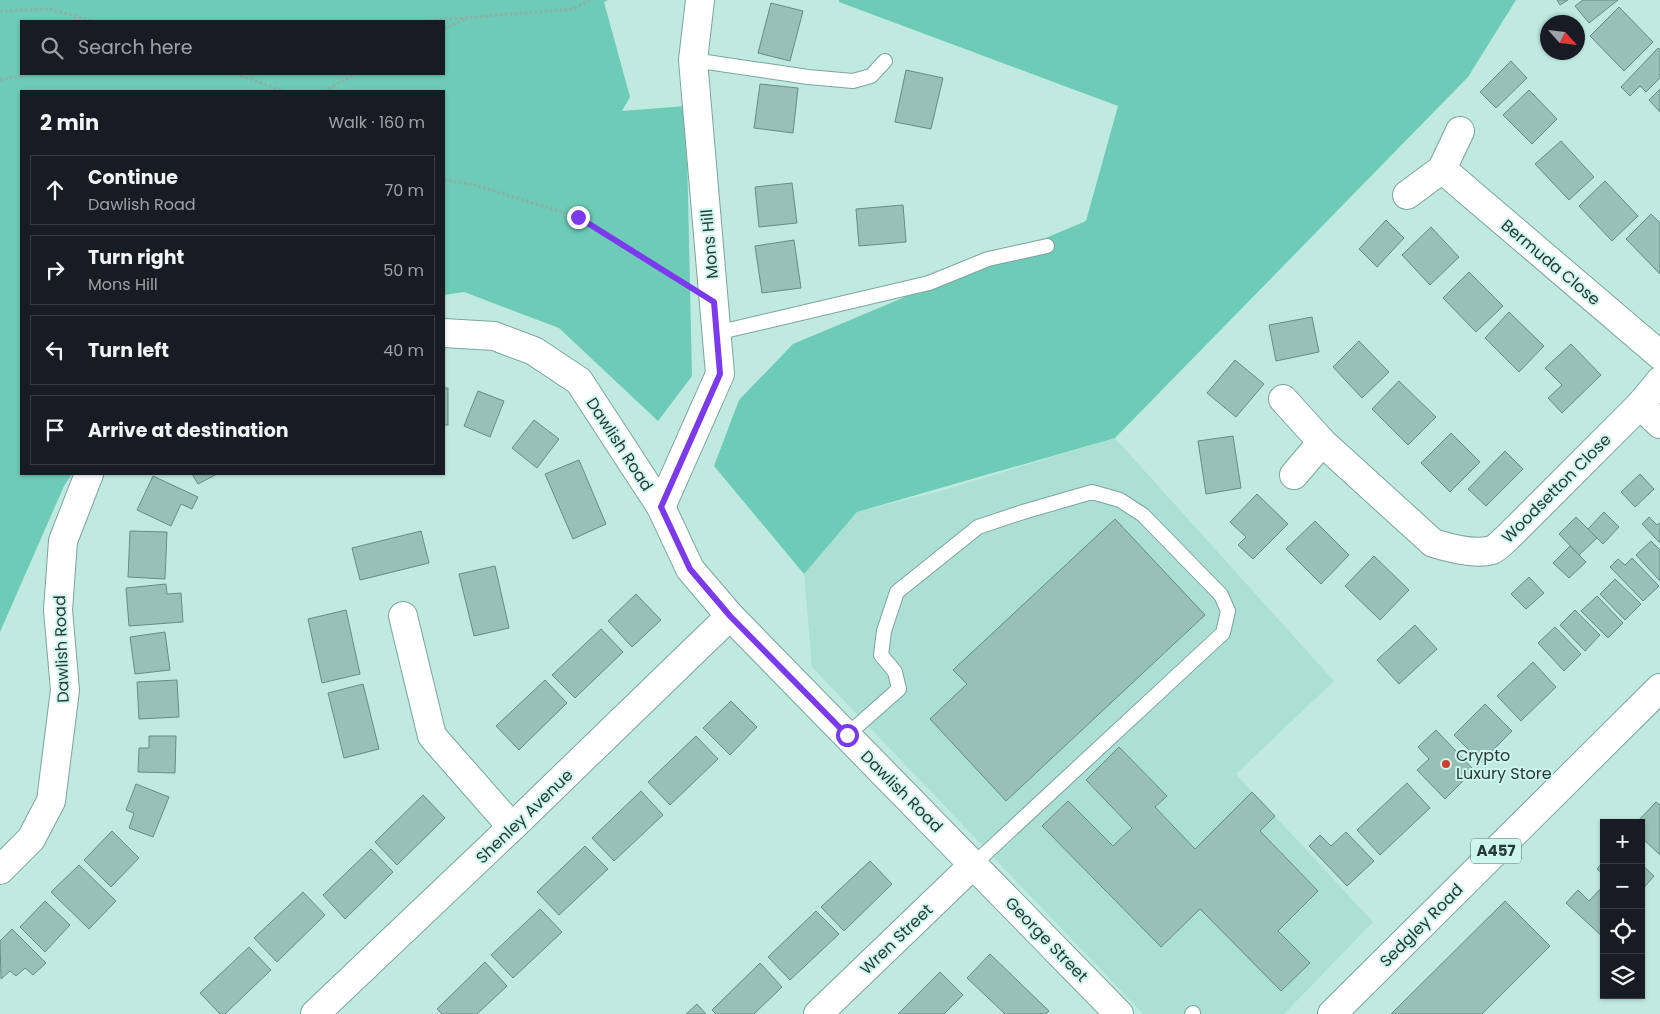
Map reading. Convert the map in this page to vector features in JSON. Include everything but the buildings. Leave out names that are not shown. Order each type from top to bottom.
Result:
[{"type":"street","name":"Mons Hill","points":[[661,507],[720,374],[692,60],[700,0]]},
{"type":"street","points":[[1406,194],[1442,169],[1460,131]]},
{"type":"street","name":"Bermuda Close","points":[[1442,169],[1660,354]]},
{"type":"street","name":"Dawlish Road","points":[[445,334],[494,336],[534,351],[580,381],[661,507],[690,569],[730,616],[974,864]]},
{"type":"street","name":"Woodsetton Close","points":[[1283,399],[1322,442],[1433,543],[1455,550],[1473,551],[1492,550],[1507,538],[1640,405],[1660,381]]},
{"type":"street","points":[[1640,405],[1660,424]]},
{"type":"street","points":[[1294,475],[1322,442]]},
{"type":"street","name":"Dawlish Road","points":[[0,870],[31,839],[51,801],[66,690],[58,610],[63,541],[89,475]]},
{"type":"street","points":[[403,616],[432,736],[512,827]]},
{"type":"street","name":"Shenley Avenue","points":[[315,1014],[730,616]]},
{"type":"street","name":"Sedgley Road","points":[[1332,1014],[1660,688]]},
{"type":"street","name":"Wren Street","points":[[818,1014],[974,864]]},
{"type":"street","name":"George Street","points":[[974,864],[1119,1014]]},
{"type":"lane","points":[[692,60],[853,82],[871,76],[885,61]]},
{"type":"lane","points":[[716,333],[929,283],[988,259],[1046,246]]},
{"type":"lane","points":[[847,735],[899,689],[895,672],[881,655],[884,631],[897,592],[978,527],[1092,492],[1120,500],[1143,515],[1221,595],[1228,611],[1224,633],[974,864]]},
{"type":"path","points":[[436,20],[573,9],[589,0]]},
{"type":"path","points":[[0,11],[50,9],[89,20]]},
{"type":"path","points":[[445,29],[470,17]]},
{"type":"path","points":[[0,80],[26,75]]},
{"type":"path","points":[[239,75],[281,90]]},
{"type":"path","points":[[326,90],[353,75]]},
{"type":"path","points":[[445,180],[475,185],[578,217],[714,302]]},
{"type":"shaded area","points":[[1115,438],[1334,681],[1236,774],[1373,922],[1284,1014],[1143,1014],[812,667],[804,574],[857,512],[944,490]]},
{"type":"green space","points":[[0,0],[608,0],[604,2],[630,97],[622,111],[686,106],[692,376],[658,421],[559,328],[464,292],[445,295],[445,90],[20,90],[20,475],[71,475],[64,486],[0,632]]},
{"type":"green space","points":[[839,0],[1516,0],[1468,77],[1115,438],[857,512],[804,574],[714,466],[739,400],[793,344],[1086,221],[1118,106],[839,2]]},
{"type":"place","name":"Crypto Luxury Store","points":[[1446,764]]},
{"type":"route","points":[[578,217],[714,302],[720,374],[661,507],[690,569],[730,616],[847,735]]}]
